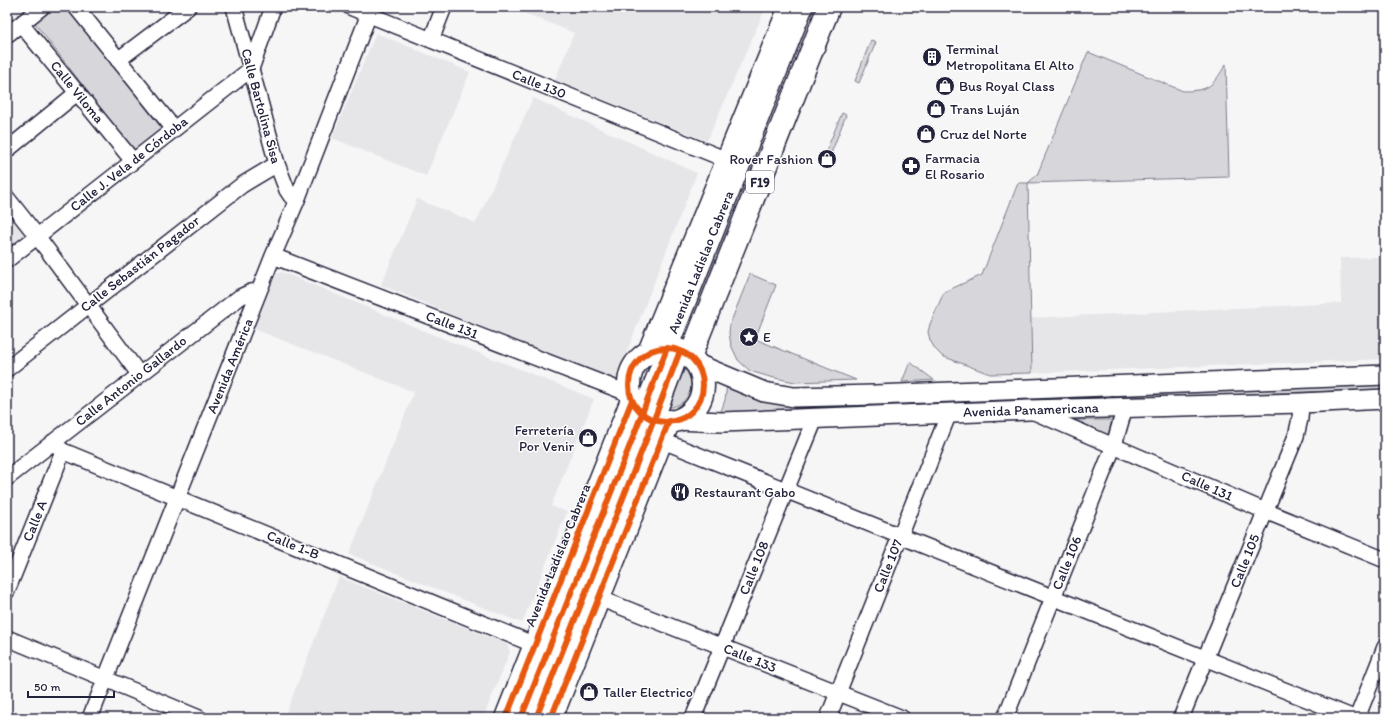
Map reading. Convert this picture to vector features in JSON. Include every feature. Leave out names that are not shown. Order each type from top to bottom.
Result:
[{"type":"highway","name":"Avenida Ladislao Cabrera","points":[[677,354],[727,160],[790,7]]},
{"type":"highway","name":"Avenida Ladislao Cabrera","points":[[677,354],[829,7]]},
{"type":"highway","name":"F19","points":[[647,420],[629,384],[635,365],[641,358],[677,354]]},
{"type":"highway","points":[[647,420],[690,413],[700,400],[703,386],[702,378],[677,354]]},
{"type":"highway","name":"Avenida Ladislao Cabrera","points":[[551,718],[599,598],[647,420]]},
{"type":"highway","name":"Avenida Ladislao Cabrera","points":[[506,718],[535,645],[647,420]]},
{"type":"main road","name":"Avenida Ladislao Cabrera","points":[[677,354],[803,7]]},
{"type":"main road","name":"Avenida Ladislao Cabrera","points":[[521,718],[647,420],[677,354],[817,7]]},
{"type":"main road","name":"Avenida Panamericana","points":[[677,354],[764,392],[794,397],[980,392],[1385,375]]},
{"type":"main road","points":[[980,392],[981,412]]},
{"type":"main road","name":"Avenida Panamericana","points":[[647,420],[722,422],[1029,410],[1301,403],[1385,399]]},
{"type":"main road","name":"Avenida Ladislao Cabrera","points":[[536,718],[647,420]]},
{"type":"street","points":[[7,35],[42,7]]},
{"type":"street","points":[[76,7],[174,129]]},
{"type":"street","points":[[118,60],[188,7]]},
{"type":"street","name":"Calle Bartolina Sisa","points":[[234,7],[277,164],[287,190],[297,200]]},
{"type":"street","points":[[251,68],[273,7]]},
{"type":"street","name":"Calle 130","points":[[350,7],[727,160]]},
{"type":"street","points":[[430,40],[444,7]]},
{"type":"street","name":"Avenida América","points":[[90,718],[273,256],[297,200],[369,14]]},
{"type":"street","name":"Calle Viloma","points":[[21,24],[134,161]]},
{"type":"street","name":"Calle J. Vela de Córdoba","points":[[7,260],[251,68]]},
{"type":"street","points":[[7,150],[78,92]]},
{"type":"street","name":"Calle Sebastián Pagador","points":[[7,369],[242,185],[277,164]]},
{"type":"street","points":[[7,198],[37,236],[139,374]]},
{"type":"street","name":"Calle 131","points":[[273,256],[647,420],[786,490],[1354,718]]},
{"type":"street","name":"Calle Antonio Gallardo","points":[[7,478],[58,446],[139,374],[240,297],[251,292],[259,292]]},
{"type":"street","name":"Calle 105","points":[[1181,718],[1296,436],[1300,419],[1301,403]]},
{"type":"street","name":"Calle 106","points":[[1005,718],[1114,445],[1125,407]]},
{"type":"street","name":"Calle 131","points":[[1029,410],[1114,445],[1265,511],[1385,560]]},
{"type":"street","name":"Calle 107","points":[[828,718],[949,413]]},
{"type":"street","name":"Calle 108","points":[[693,718],[815,419]]},
{"type":"street","name":"Calle 1-B","points":[[58,446],[178,498],[535,645]]},
{"type":"street","name":"Calle A","points":[[7,591],[58,446]]},
{"type":"street","name":"Calle 133","points":[[599,598],[902,718]]},
{"type":"street","points":[[7,638],[199,718]]},
{"type":"street","points":[[1357,718],[1385,647]]},
{"type":"shaded area","points":[[54,7],[68,7],[166,134],[137,156],[34,22]]},
{"type":"shaded area","points":[[510,7],[766,7],[707,141],[555,80],[574,33]]},
{"type":"shaded area","points":[[376,33],[470,72],[426,176],[332,138]]},
{"type":"shaded area","points":[[871,40],[876,42],[859,83],[855,81]]},
{"type":"shaded area","points":[[1088,52],[1183,91],[1199,90],[1209,86],[1214,82],[1226,64],[1229,177],[1028,183],[1037,175]]},
{"type":"shaded area","points":[[533,98],[697,173],[615,382],[381,285],[417,199],[476,223]]},
{"type":"shaded area","points":[[842,113],[846,115],[830,156],[825,154]]},
{"type":"shaded area","points":[[1018,183],[1028,183],[1032,373],[990,374],[942,356],[935,349],[928,332],[944,292],[982,275]]},
{"type":"shaded area","points":[[7,203],[30,232],[7,256]]},
{"type":"shaded area","points":[[1385,257],[1385,359],[1032,373],[1031,318],[1341,303],[1340,258]]},
{"type":"shaded area","points":[[282,272],[594,399],[551,506],[567,512],[522,623],[349,554],[414,392],[254,329],[276,274]]},
{"type":"shaded area","points":[[750,274],[776,285],[755,339],[856,380],[795,382],[750,371],[738,360],[731,345],[729,333],[730,324]]},
{"type":"shaded area","points":[[910,362],[934,380],[902,382]]},
{"type":"shaded area","points":[[680,364],[690,378],[690,393],[680,404],[663,408]]},
{"type":"shaded area","points":[[1385,382],[1385,389],[720,414],[725,400],[727,385],[750,395]]},
{"type":"shaded area","points":[[1076,420],[1112,420],[1108,435]]},
{"type":"shaded area","points":[[339,577],[507,644],[510,652],[483,718],[284,718]]},
{"type":"cycle path","points":[[666,348],[680,351],[692,359],[700,371],[703,385],[700,399],[692,411],[680,419],[666,422],[652,419],[640,411],[632,399],[629,385],[632,371],[640,359],[652,351],[666,348]]},
{"type":"cycle path","points":[[521,718],[667,348]]},
{"type":"cycle path","points":[[536,718],[680,351]]},
{"type":"cycle path","points":[[506,718],[632,400]]},
{"type":"cycle path","points":[[551,718],[669,421]]},
{"type":"place","name":"Terminal Metropolitana El Alto","points":[[932,57]]},
{"type":"place","name":"Bus Royal Class","points":[[945,86]]},
{"type":"place","name":"Trans Luján","points":[[936,109]]},
{"type":"place","name":"Cruz del Norte","points":[[926,134]]},
{"type":"place","name":"Rover Fashion","points":[[827,159]]},
{"type":"place","name":"Farmacia El Rosario","points":[[911,166]]},
{"type":"place","name":"E","points":[[749,337]]},
{"type":"place","name":"Ferretería Por Venir","points":[[588,438]]},
{"type":"place","name":"Restaurant Gabo","points":[[680,492]]},
{"type":"place","name":"Taller Electrico","points":[[589,692]]}]
